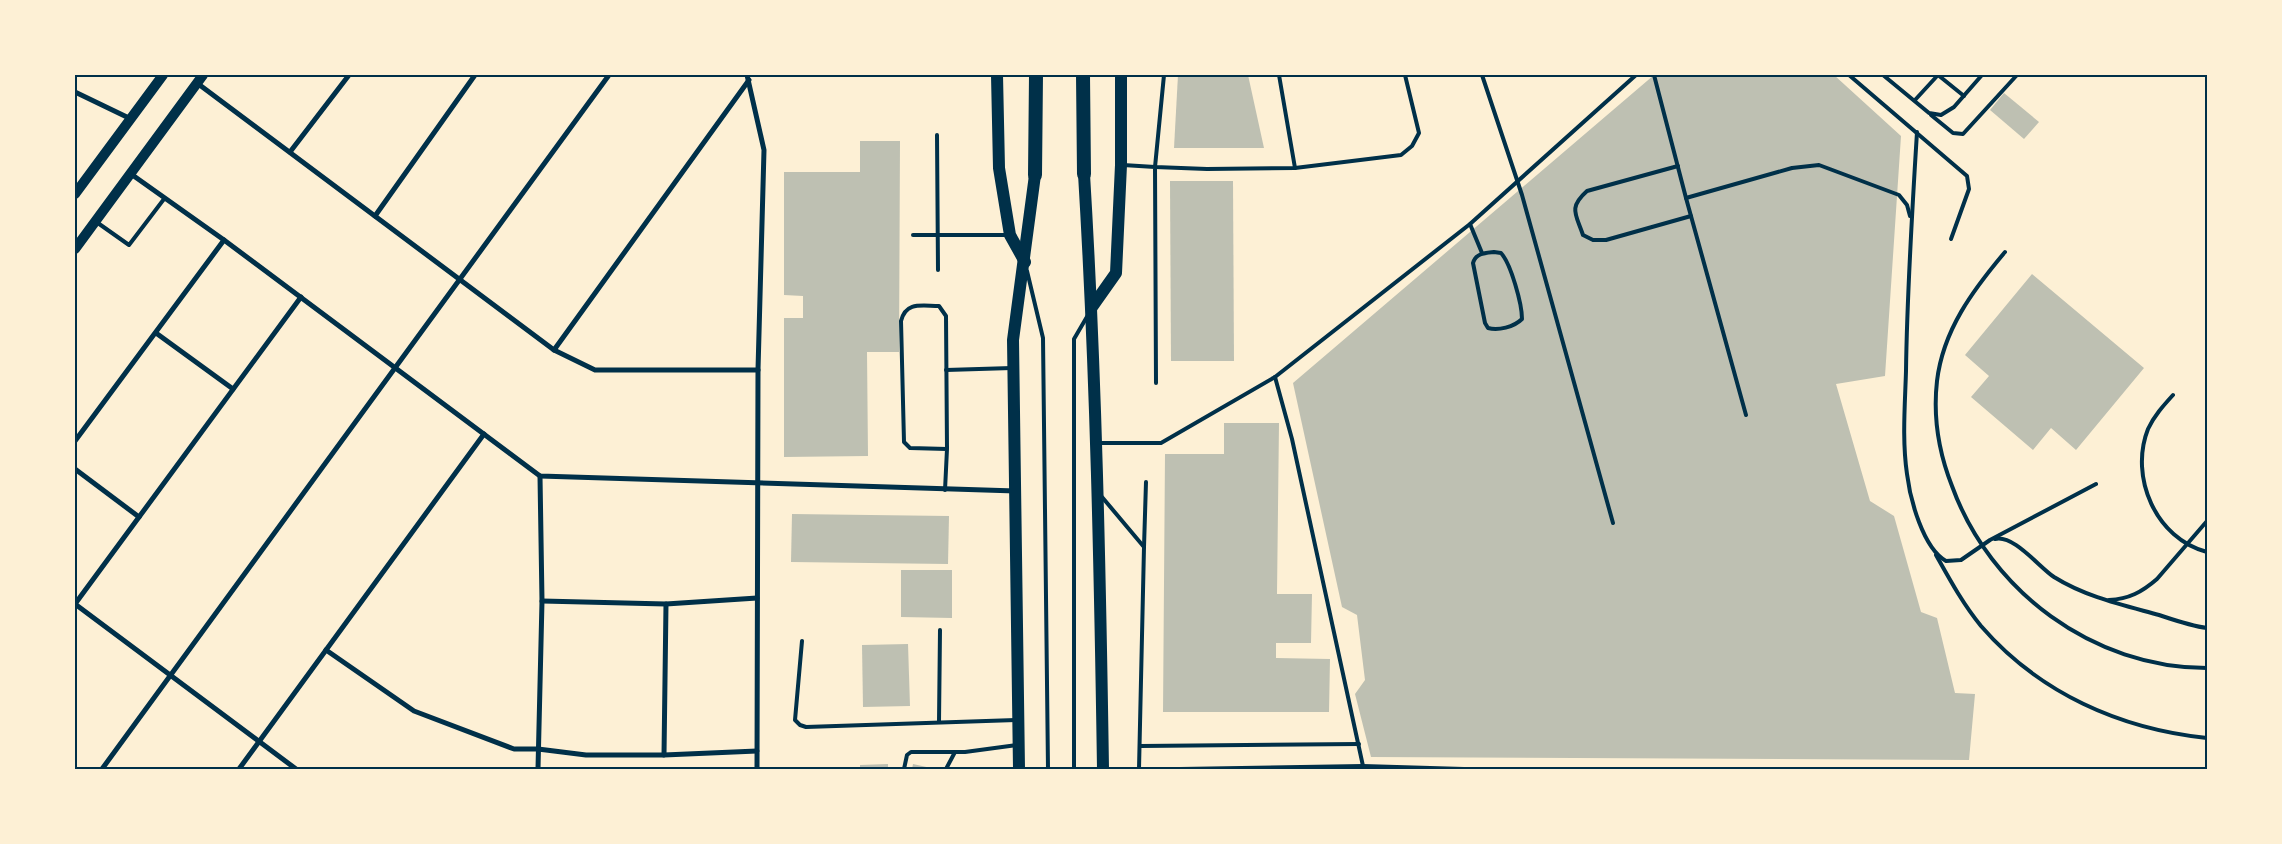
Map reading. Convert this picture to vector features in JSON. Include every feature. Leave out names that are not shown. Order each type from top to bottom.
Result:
[{"type":"highway","points":[[1035,175],[1036,75]]},
{"type":"highway","points":[[1083,75],[1084,174]]},
{"type":"main road","points":[[75,194],[163,75]]},
{"type":"main road","points":[[997,75],[999,168],[1010,235],[1025,262]]},
{"type":"main road","points":[[1092,307],[1116,273],[1121,165],[1121,75]]},
{"type":"main road","points":[[75,249],[200,79]]},
{"type":"main road","points":[[1084,174],[1092,307],[1098,492],[1103,769]]},
{"type":"main road","points":[[1019,769],[1013,340],[1025,262],[1035,175]]},
{"type":"street","points":[[290,152],[349,75]]},
{"type":"street","points":[[375,216],[475,75]]},
{"type":"street","points":[[102,769],[609,75]]},
{"type":"street","points":[[554,350],[748,77]]},
{"type":"street","points":[[748,77],[764,150],[758,370],[757,769]]},
{"type":"street","points":[[200,79],[290,152],[554,350],[595,370],[758,370]]},
{"type":"street","points":[[75,92],[131,119]]},
{"type":"street","points":[[131,174],[224,240],[540,476],[1016,492]]},
{"type":"street","points":[[75,441],[224,240]]},
{"type":"street","points":[[296,769],[75,604],[300,298]]},
{"type":"street","points":[[156,333],[233,389]]},
{"type":"street","points":[[239,769],[484,434]]},
{"type":"street","points":[[75,469],[139,517]]},
{"type":"street","points":[[538,769],[542,601],[540,476]]},
{"type":"street","points":[[542,601],[666,604],[757,598]]},
{"type":"street","points":[[664,755],[666,604]]},
{"type":"street","points":[[326,650],[414,710],[514,749],[538,749],[586,755],[664,755],[757,751]]},
{"type":"lane","points":[[1156,383],[1155,167],[1164,75]]},
{"type":"lane","points":[[1279,75],[1295,168]]},
{"type":"lane","points":[[1121,165],[1207,170],[1295,168],[1401,154],[1412,146],[1419,133],[1405,75]]},
{"type":"lane","points":[[1482,75],[1516,180],[1613,523]]},
{"type":"lane","points":[[1096,443],[1161,442],[1275,377],[1470,224],[1516,180],[1636,75]]},
{"type":"lane","points":[[1654,75],[1746,416]]},
{"type":"lane","points":[[1849,75],[1963,171],[1970,182],[1951,239]]},
{"type":"lane","points":[[1883,75],[1957,135],[1963,134],[2017,75]]},
{"type":"lane","points":[[1915,100],[1938,75],[1964,96]]},
{"type":"lane","points":[[1929,113],[1947,114],[1982,75]]},
{"type":"lane","points":[[1917,132],[1906,331],[1904,445],[1907,475],[1914,507],[1935,554],[1961,600],[1982,626],[2039,677],[2077,701],[2109,717],[2147,729],[2207,738]]},
{"type":"lane","points":[[937,135],[938,270]]},
{"type":"lane","points":[[1686,198],[1792,168],[1819,165],[1899,195],[1907,205],[1912,221]]},
{"type":"lane","points":[[1678,166],[1587,191],[1576,201],[1574,208],[1583,236],[1594,240],[1606,240],[1691,216]]},
{"type":"lane","points":[[96,221],[129,245],[164,199]]},
{"type":"lane","points":[[1470,224],[1482,253]]},
{"type":"lane","points":[[913,235],[1010,235]]},
{"type":"lane","points":[[2005,252],[1982,280],[1952,328],[1937,380],[1936,404],[1942,453],[1959,505],[1988,557],[2011,584],[2060,623],[2088,640],[2114,650],[2166,664],[2207,668]]},
{"type":"lane","points":[[1482,253],[1500,253],[1505,258],[1522,313],[1522,319],[1517,324],[1494,330],[1488,328],[1484,323],[1473,263],[1475,258],[1482,253]]},
{"type":"lane","points":[[1025,262],[1043,338],[1048,769]]},
{"type":"lane","points":[[944,490],[947,449],[946,316],[939,306],[910,306],[905,310],[901,321],[904,442],[910,448],[947,449]]},
{"type":"lane","points":[[1074,769],[1074,338],[1092,307]]},
{"type":"lane","points":[[946,370],[1014,368]]},
{"type":"lane","points":[[1275,377],[1292,438],[1363,766]]},
{"type":"lane","points":[[2173,395],[2158,411],[2148,430],[2143,450],[2142,471],[2146,492],[2154,511],[2167,528],[2183,542],[2207,552]]},
{"type":"lane","points":[[1139,769],[1146,482]]},
{"type":"lane","points":[[1935,554],[1946,562],[1961,560],[1990,540],[2096,484]]},
{"type":"lane","points":[[1098,492],[1144,547]]},
{"type":"lane","points":[[2106,600],[2135,595],[2148,587],[2207,521]]},
{"type":"lane","points":[[1990,540],[2008,539],[2056,578],[2079,590],[2106,600],[2207,628]]},
{"type":"lane","points":[[939,722],[940,630]]},
{"type":"lane","points":[[802,641],[795,720],[800,725],[806,727],[1018,720]]},
{"type":"lane","points":[[904,769],[907,755],[911,752],[954,752],[1019,744]]},
{"type":"lane","points":[[1140,746],[1359,744]]},
{"type":"lane","points":[[946,769],[954,752]]},
{"type":"lane","points":[[1180,769],[1363,766],[1464,769]]},
{"type":"building","points":[[1178,75],[1248,75],[1264,148],[1174,148]]},
{"type":"building","points":[[1654,75],[1834,75],[1901,136],[1885,376],[1836,384],[1870,501],[1894,516],[1921,612],[1937,618],[1955,693],[1975,694],[1969,760],[1371,757],[1355,694],[1365,680],[1357,615],[1342,607],[1293,383]]},
{"type":"building","points":[[2004,93],[2039,122],[2024,139],[1990,110]]},
{"type":"building","points":[[860,141],[900,141],[899,352],[867,352],[868,456],[784,457],[784,318],[803,318],[803,296],[784,295],[784,172],[860,172]]},
{"type":"building","points":[[1170,181],[1233,181],[1234,361],[1171,361]]},
{"type":"building","points":[[2032,274],[2144,368],[2076,450],[2051,428],[2033,450],[1971,397],[1989,376],[1965,355]]},
{"type":"building","points":[[1224,423],[1279,423],[1277,594],[1312,594],[1311,643],[1276,643],[1276,658],[1330,659],[1329,712],[1163,712],[1165,454],[1224,454]]},
{"type":"building","points":[[792,514],[949,516],[948,564],[791,562]]},
{"type":"building","points":[[901,570],[952,570],[952,618],[901,617]]},
{"type":"building","points":[[908,644],[910,706],[863,707],[862,645]]},
{"type":"building","points":[[888,764],[888,769],[860,769],[860,765]]},
{"type":"building","points":[[913,764],[931,768],[931,769],[912,769]]}]
